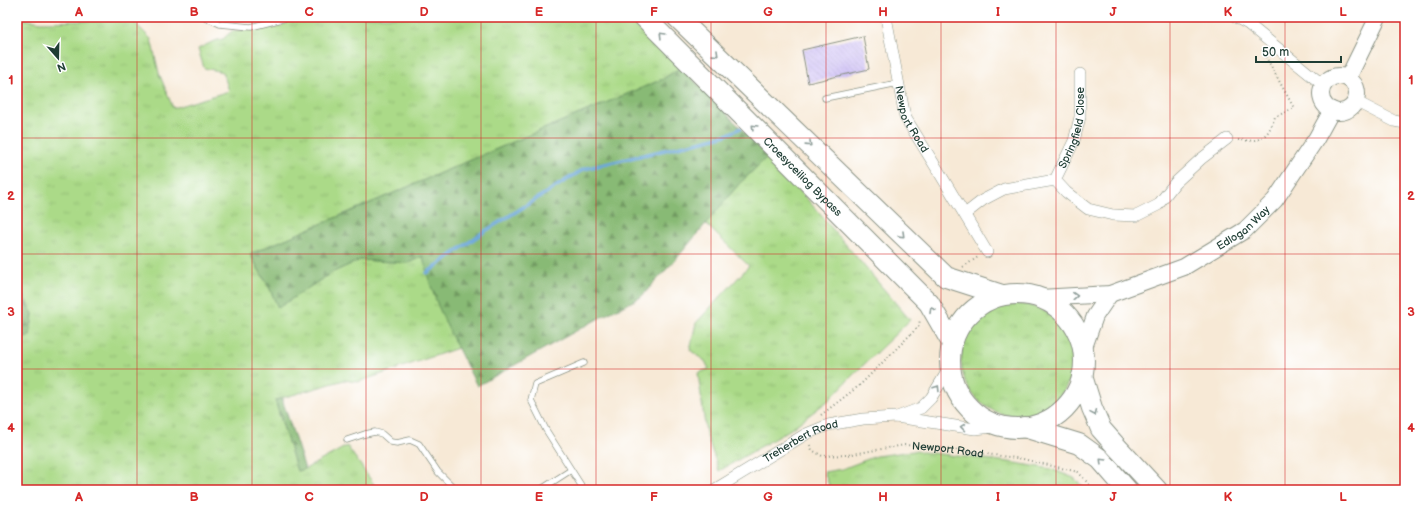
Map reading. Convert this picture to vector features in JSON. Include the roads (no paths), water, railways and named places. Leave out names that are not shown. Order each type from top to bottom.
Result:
[{"type":"highway","name":"Croesyceiliog Bypass","points":[[644,17],[927,302],[952,343]]},
{"type":"highway","points":[[678,17],[946,277],[1002,295]]},
{"type":"highway","points":[[1024,427],[1044,422],[1062,411],[1075,395],[1082,376],[1084,363],[1083,350],[1078,333],[1069,318],[1056,306],[1040,298],[1022,294],[1002,295],[985,302],[971,312],[959,327],[952,343],[950,367],[955,387],[966,405],[982,418],[1002,426],[1024,427],[1079,444],[1100,458],[1128,490]]},
{"type":"highway","points":[[1082,376],[1092,408],[1101,429],[1157,490]]},
{"type":"street","name":"Newport Road","points":[[886,17],[905,117],[987,252]]},
{"type":"street","points":[[1235,17],[1248,24],[1323,85]]},
{"type":"street","points":[[1348,78],[1378,17]]},
{"type":"street","name":"Springfield Close","points":[[1055,180],[1074,141],[1080,118],[1080,74]]},
{"type":"street","points":[[1339,76],[1348,78],[1354,84],[1357,93],[1355,102],[1349,108],[1342,111],[1332,110],[1324,104],[1321,95],[1323,85],[1329,78],[1339,76]]},
{"type":"street","points":[[1355,102],[1394,121],[1405,123]]},
{"type":"street","name":"Edlogan Way","points":[[1040,298],[1110,294],[1184,267],[1245,230],[1275,200],[1316,139],[1332,110]]},
{"type":"street","name":"Springfield Close","points":[[1055,180],[1066,192],[1088,209],[1113,215],[1136,216],[1158,205],[1175,183],[1201,159],[1227,139]]},
{"type":"street","name":"Springfield Close","points":[[965,214],[983,200],[1004,189],[1055,180]]},
{"type":"street","points":[[1083,350],[1095,316],[1110,294]]},
{"type":"street","name":"Treherbert Road","points":[[896,418],[920,408],[931,398],[950,367]]},
{"type":"street","name":"Treherbert Road","points":[[714,490],[806,434],[828,425],[863,419],[896,418],[975,429],[1002,426]]},
{"type":"lane","points":[[100,17],[113,19],[144,17]]},
{"type":"lane","points":[[206,17],[220,24],[251,27],[290,17]]},
{"type":"lane","points":[[825,98],[898,83]]},
{"type":"lane","points":[[584,362],[535,384],[531,400],[546,430],[584,490]]},
{"type":"lane","points":[[347,440],[375,432],[382,434],[391,442],[397,443],[410,440],[419,444],[438,472],[456,490]]},
{"type":"lane","points":[[540,490],[571,470]]},
{"type":"waterway","points":[[427,273],[479,235],[584,169],[726,135],[741,128]]}]
